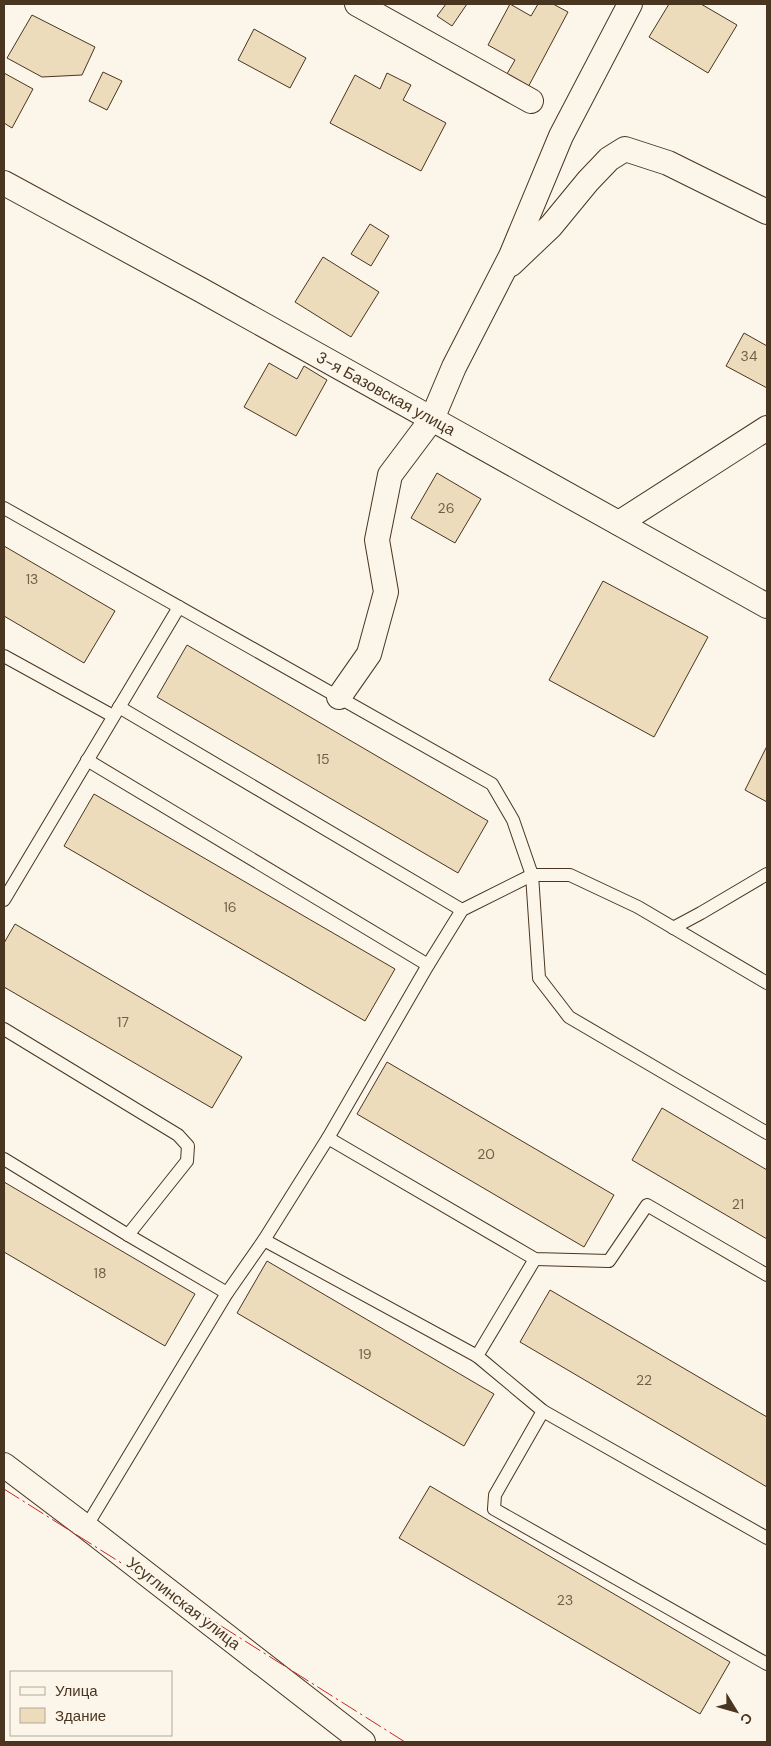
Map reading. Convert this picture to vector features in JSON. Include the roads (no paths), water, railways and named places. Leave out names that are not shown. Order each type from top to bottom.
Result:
[{"type":"street","points":[[357,4],[531,101]]},
{"type":"street","points":[[339,697],[369,654],[386,592],[377,540],[390,475],[432,419],[454,367],[511,256],[561,136],[630,4]]},
{"type":"street","points":[[502,273],[551,226],[609,159],[625,150],[668,164],[767,212]]},
{"type":"street","name":"3-я Базовская улица","points":[[4,183],[767,606]]},
{"type":"street","points":[[619,523],[767,428]]},
{"type":"street","name":"Усуглинская улица","points":[[4,1465],[363,1742]]},
{"type":"lane","points":[[4,508],[492,784],[513,820],[532,876],[539,978],[568,1016],[767,1132]]},
{"type":"lane","points":[[4,900],[179,607]]},
{"type":"lane","points":[[4,656],[116,712],[462,910]]},
{"type":"lane","points":[[87,760],[428,965]]},
{"type":"lane","points":[[673,928],[767,874]]},
{"type":"lane","points":[[86,1527],[227,1292],[264,1240],[328,1138],[462,910],[532,876],[570,875],[638,907],[767,983]]},
{"type":"lane","points":[[4,1029],[178,1135],[188,1146],[187,1161],[128,1235]]},
{"type":"lane","points":[[328,1138],[535,1259],[609,1261],[647,1205],[767,1275]]},
{"type":"lane","points":[[4,1159],[128,1235],[227,1292]]},
{"type":"lane","points":[[264,1240],[477,1356],[543,1411],[767,1538]]},
{"type":"lane","points":[[477,1356],[535,1259]]},
{"type":"lane","points":[[543,1411],[495,1495],[494,1509],[766,1659]]}]
